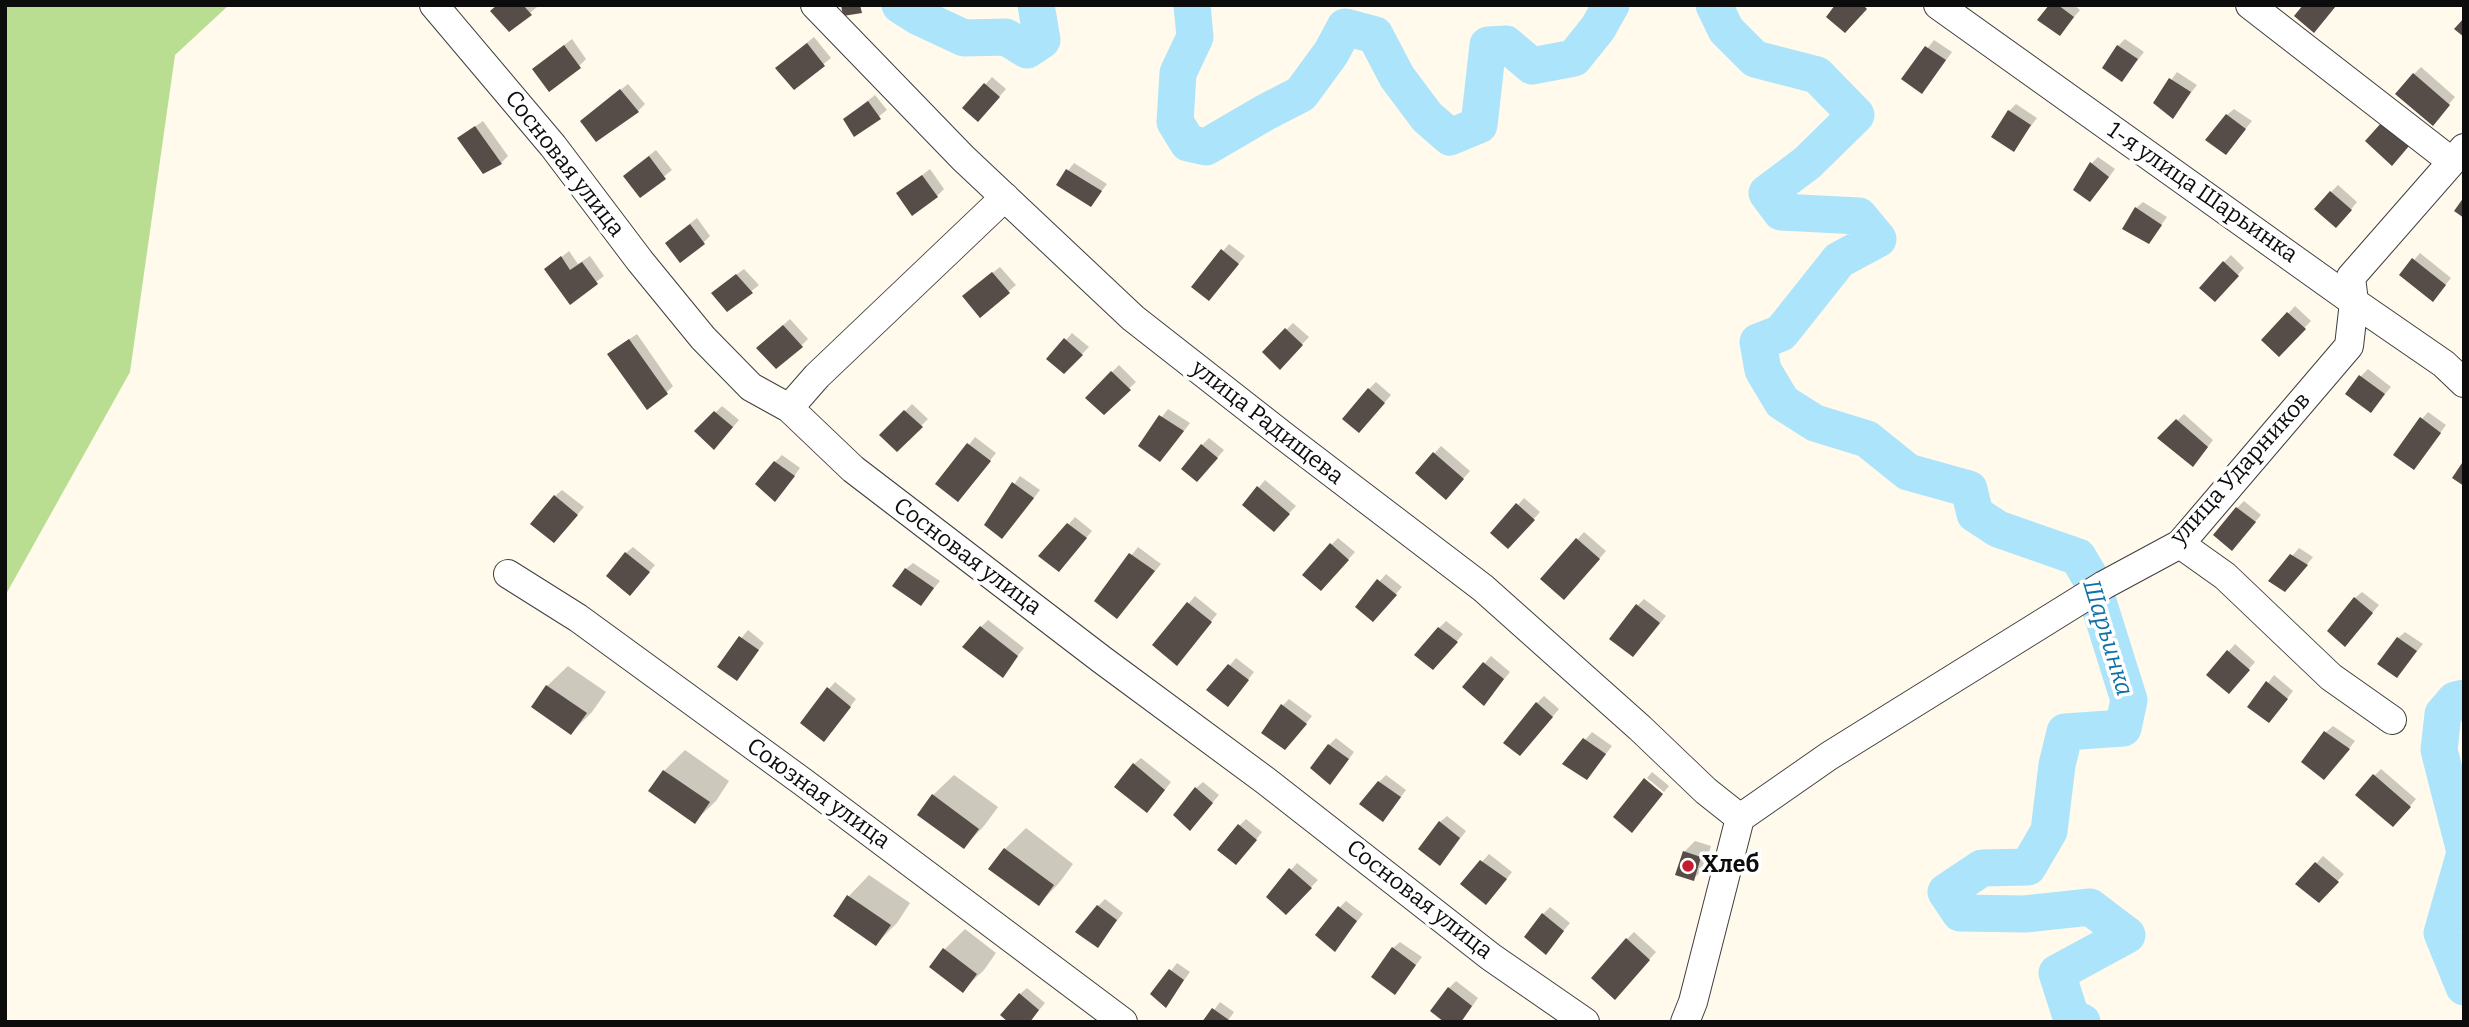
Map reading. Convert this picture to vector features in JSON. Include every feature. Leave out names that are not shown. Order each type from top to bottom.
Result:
[{"type":"street","name":"Сосновая улица","points":[[434,5],[553,146],[640,261],[703,338],[751,387],[789,408],[853,469],[1101,659],[1266,781],[1492,957],[1585,1022]]},
{"type":"street","name":"улица Радищева","points":[[815,5],[963,158],[1133,318],[1483,588],[1640,728],[1706,791],[1740,818]]},
{"type":"street","name":"1-я улица Шарьинка","points":[[1938,5],[2444,364],[2464,383]]},
{"type":"street","points":[[2250,5],[2457,154]]},
{"type":"street","name":"улица Ударников","points":[[1740,818],[1829,756],[2104,584],[2180,544],[2349,346],[2354,302],[2351,277],[2457,154]]},
{"type":"street","points":[[789,408],[817,376],[1005,197]]},
{"type":"street","points":[[2180,544],[2225,576],[2331,677],[2392,720]]},
{"type":"street","name":"Союзная улица","points":[[508,574],[578,618],[1123,1022]]},
{"type":"street","points":[[1685,1022],[1693,1002],[1740,818]]},
{"type":"green space","points":[[5,5],[229,5],[175,55],[130,372],[5,596]]},
{"type":"building","points":[[497,5],[523,5],[532,15],[509,32],[490,11]]},
{"type":"building","points":[[841,5],[860,5],[862,13],[843,16]]},
{"type":"building","points":[[1835,5],[1863,5],[1867,9],[1845,33],[1826,17]]},
{"type":"building","points":[[2049,5],[2058,5],[2074,17],[2060,36],[2037,20]]},
{"type":"building","points":[[2303,5],[2336,6],[2314,33],[2294,16]]},
{"type":"building","points":[[2464,18],[2464,37],[2454,29]]},
{"type":"building","points":[[807,43],[825,66],[794,90],[775,68]]},
{"type":"building","points":[[564,45],[581,68],[549,92],[532,69]]},
{"type":"building","points":[[2117,45],[2138,59],[2122,82],[2102,68]]},
{"type":"building","points":[[1925,46],[1946,60],[1922,94],[1901,79]]},
{"type":"building","points":[[2413,73],[2450,105],[2433,126],[2395,94]]},
{"type":"building","points":[[2169,78],[2191,92],[2173,119],[2153,103]]},
{"type":"building","points":[[984,83],[1000,97],[978,122],[962,108]]},
{"type":"building","points":[[620,89],[639,112],[596,142],[580,121]]},
{"type":"building","points":[[868,101],[881,119],[854,137],[843,119]]},
{"type":"building","points":[[2008,110],[2031,125],[2014,152],[1991,137]]},
{"type":"building","points":[[2226,114],[2246,129],[2226,155],[2205,140]]},
{"type":"building","points":[[2382,122],[2409,146],[2392,166],[2365,141]]},
{"type":"building","points":[[475,126],[502,164],[483,174],[457,138]]},
{"type":"building","points":[[649,156],[666,179],[640,198],[623,176]]},
{"type":"building","points":[[2090,162],[2109,177],[2090,202],[2073,190]]},
{"type":"building","points":[[1066,169],[1102,191],[1091,207],[1056,185]]},
{"type":"building","points":[[922,175],[938,197],[912,216],[896,193]]},
{"type":"building","points":[[2330,191],[2352,210],[2336,228],[2314,209]]},
{"type":"building","points":[[2464,197],[2464,218],[2454,211]]},
{"type":"building","points":[[2135,207],[2162,225],[2149,244],[2122,229]]},
{"type":"building","points":[[690,224],[705,244],[680,263],[665,243]]},
{"type":"building","points":[[1221,249],[1239,264],[1209,301],[1191,287]]},
{"type":"building","points":[[561,256],[570,270],[582,262],[598,284],[570,305],[544,269]]},
{"type":"building","points":[[2412,258],[2446,285],[2433,302],[2399,275]]},
{"type":"building","points":[[2223,261],[2239,276],[2215,302],[2199,288]]},
{"type":"building","points":[[992,272],[1010,293],[980,318],[962,296]]},
{"type":"building","points":[[736,274],[753,293],[727,312],[711,293]]},
{"type":"building","points":[[2287,312],[2306,329],[2279,357],[2261,340]]},
{"type":"building","points":[[783,325],[803,347],[776,369],[756,348]]},
{"type":"building","points":[[1285,328],[1303,345],[1280,370],[1262,352]]},
{"type":"building","points":[[1064,338],[1083,355],[1064,374],[1046,359]]},
{"type":"building","points":[[629,339],[668,394],[647,410],[607,354]]},
{"type":"building","points":[[1111,371],[1131,390],[1104,415],[1085,398]]},
{"type":"building","points":[[2359,375],[2385,394],[2371,413],[2345,394]]},
{"type":"building","points":[[1368,388],[1385,403],[1359,433],[1342,419]]},
{"type":"building","points":[[904,410],[923,427],[897,452],[879,435]]},
{"type":"building","points":[[714,411],[733,427],[714,450],[694,431]]},
{"type":"building","points":[[1159,415],[1184,431],[1160,462],[1138,446]]},
{"type":"building","points":[[2420,417],[2441,433],[2414,470],[2393,455]]},
{"type":"building","points":[[2176,419],[2208,447],[2193,467],[2157,438]]},
{"type":"building","points":[[967,443],[991,461],[958,502],[935,484]]},
{"type":"building","points":[[1201,444],[1218,458],[1197,482],[1181,469]]},
{"type":"building","points":[[1433,452],[1464,479],[1446,500],[1415,473]]},
{"type":"building","points":[[2464,460],[2464,486],[2452,478]]},
{"type":"building","points":[[774,461],[795,476],[775,502],[755,484]]},
{"type":"building","points":[[1012,482],[1034,498],[1002,539],[984,525]]},
{"type":"building","points":[[1257,486],[1290,514],[1274,532],[1242,505]]},
{"type":"building","points":[[554,495],[578,515],[554,543],[530,524]]},
{"type":"building","points":[[1516,503],[1535,520],[1508,549],[1490,533]]},
{"type":"building","points":[[2236,507],[2256,522],[2232,551],[2213,535]]},
{"type":"building","points":[[1067,523],[1087,538],[1059,572],[1038,556]]},
{"type":"building","points":[[1576,538],[1600,559],[1564,600],[1540,579]]},
{"type":"building","points":[[1330,543],[1349,560],[1321,591],[1302,575]]},
{"type":"building","points":[[625,552],[650,572],[630,596],[606,576]]},
{"type":"building","points":[[1129,553],[1155,571],[1117,619],[1094,601]]},
{"type":"building","points":[[2290,554],[2308,565],[2285,592],[2268,581]]},
{"type":"building","points":[[905,568],[934,588],[921,606],[892,586]]},
{"type":"building","points":[[1377,579],[1397,595],[1373,622],[1355,607]]},
{"type":"building","points":[[2354,597],[2373,613],[2345,647],[2327,631]]},
{"type":"building","points":[[1187,602],[1212,622],[1177,666],[1152,645]]},
{"type":"building","points":[[1636,604],[1660,623],[1633,657],[1609,639]]},
{"type":"building","points":[[980,626],[1018,656],[1003,678],[962,647]]},
{"type":"building","points":[[1438,627],[1458,642],[1433,670],[1414,655]]},
{"type":"building","points":[[739,636],[759,650],[737,681],[717,667]]},
{"type":"building","points":[[2397,637],[2417,651],[2397,678],[2377,664]]},
{"type":"building","points":[[2227,650],[2250,670],[2229,694],[2206,675]]},
{"type":"building","points":[[1483,662],[1504,679],[1484,706],[1462,687]]},
{"type":"building","points":[[1228,664],[1249,680],[1228,707],[1206,690]]},
{"type":"building","points":[[2266,681],[2288,699],[2269,723],[2247,707]]},
{"type":"building","points":[[546,685],[587,713],[571,735],[531,707]]},
{"type":"building","points":[[827,687],[851,707],[824,742],[800,723]]},
{"type":"building","points":[[1536,702],[1553,717],[1520,756],[1503,743]]},
{"type":"building","points":[[1281,704],[1307,724],[1285,750],[1261,733]]},
{"type":"building","points":[[2324,731],[2350,749],[2324,780],[2301,762]]},
{"type":"building","points":[[1583,738],[1606,754],[1587,780],[1562,764]]},
{"type":"building","points":[[1328,744],[1349,759],[1330,785],[1310,768]]},
{"type":"building","points":[[1133,763],[1165,790],[1147,813],[1114,787]]},
{"type":"building","points":[[663,770],[710,802],[695,824],[648,791]]},
{"type":"building","points":[[2373,774],[2411,807],[2393,827],[2355,795]]},
{"type":"building","points":[[1644,778],[1663,794],[1632,833],[1613,817]]},
{"type":"building","points":[[1378,781],[1401,797],[1383,822],[1359,804]]},
{"type":"building","points":[[1195,787],[1213,803],[1190,831],[1173,815]]},
{"type":"building","points":[[932,794],[979,829],[964,849],[917,815]]},
{"type":"building","points":[[1439,821],[1460,838],[1440,866],[1418,849]]},
{"type":"building","points":[[1238,824],[1257,840],[1236,865],[1217,850]]},
{"type":"building","points":[[1004,848],[1054,885],[1039,906],[988,869]]},
{"type":"building","name":"Хлеб","points":[[1683,851],[1701,857],[1694,881],[1675,875]]},
{"type":"building","points":[[1480,860],[1507,879],[1486,905],[1460,884]]},
{"type":"building","points":[[2315,862],[2339,882],[2319,903],[2295,884]]},
{"type":"building","points":[[1289,868],[1312,888],[1286,915],[1266,897]]},
{"type":"building","points":[[847,895],[891,925],[876,946],[833,916]]},
{"type":"building","points":[[1097,905],[1117,920],[1098,948],[1075,932]]},
{"type":"building","points":[[1338,906],[1357,921],[1335,952],[1315,935]]},
{"type":"building","points":[[1542,913],[1564,931],[1546,955],[1524,937]]},
{"type":"building","points":[[1626,938],[1650,960],[1615,1000],[1591,978]]},
{"type":"building","points":[[1392,947],[1416,965],[1395,995],[1371,977]]},
{"type":"building","points":[[943,948],[977,974],[963,993],[929,967]]},
{"type":"building","points":[[1169,969],[1184,980],[1166,1008],[1150,994]]},
{"type":"building","points":[[1448,987],[1472,1006],[1461,1022],[1444,1022],[1430,1011]]},
{"type":"building","points":[[1019,993],[1039,1010],[1030,1022],[1008,1022],[1000,1015]]},
{"type":"building","points":[[1212,1008],[1229,1020],[1202,1022]]},
{"type":"waterway","name":"Шарьинка","points":[[900,5],[964,38],[1006,37],[1027,50],[1042,40],[1036,5]]},
{"type":"waterway","name":"Шарьинка","points":[[1192,5],[1195,37],[1178,73],[1175,122],[1188,143],[1206,147],[1301,94],[1331,53],[1345,27],[1375,35],[1397,77],[1427,117],[1450,137],[1479,125],[1488,45],[1506,44],[1532,66],[1574,58],[1598,28],[1611,5]]},
{"type":"waterway","name":"Шарьинка","points":[[1714,5],[1726,30],[1755,59],[1817,75],[1856,115],[1807,163],[1767,193],[1781,212],[1859,216],[1878,239],[1839,260],[1781,333],[1758,342],[1763,370],[1782,402],[1815,423],[1867,439],[1908,472],[1969,489],[1975,514],[1998,529],[2078,557],[2091,579],[2129,700],[2123,728],[2065,732],[2057,765],[2049,831],[2028,867],[1982,868],[1946,892],[1960,913],[2025,914],[2090,907],[2127,935],[2057,973],[2071,1017],[2082,1022]]},
{"type":"waterway","name":"Шарьинка","points":[[2464,698],[2455,700],[2443,714],[2439,750],[2464,848]]},
{"type":"waterway","name":"Шарьинка","points":[[2464,856],[2442,933],[2464,987]]},
{"type":"place","name":"Хлеб","points":[[1688,866]]}]
